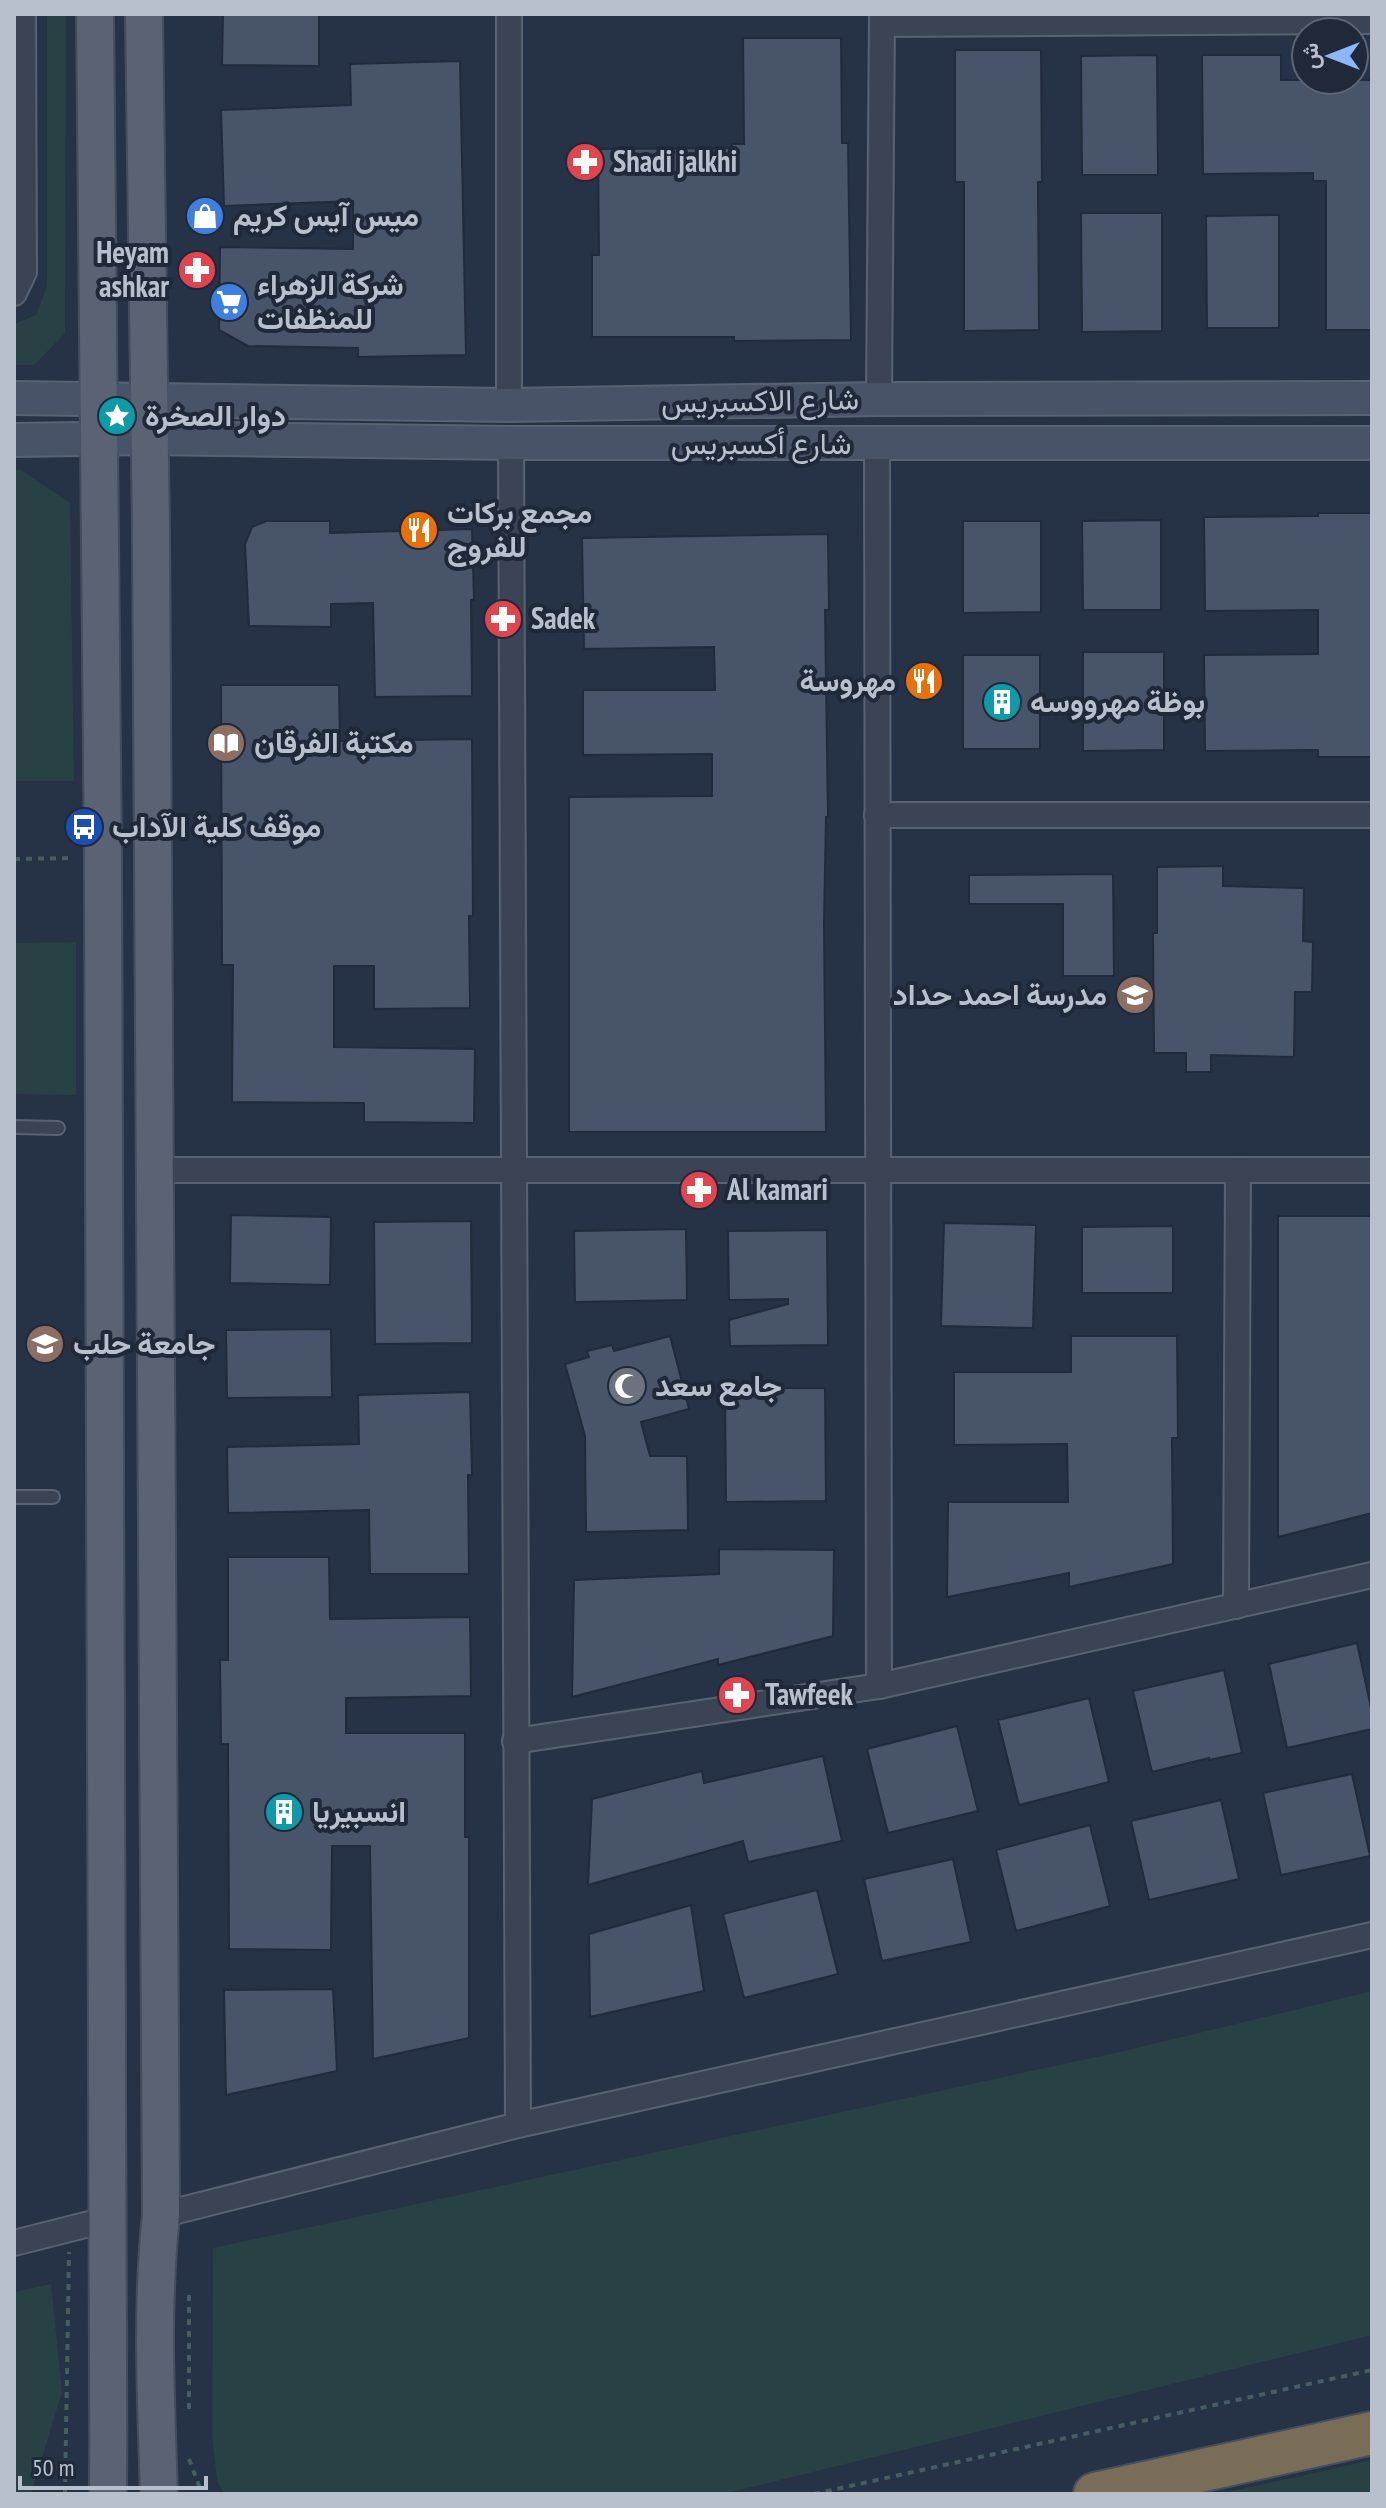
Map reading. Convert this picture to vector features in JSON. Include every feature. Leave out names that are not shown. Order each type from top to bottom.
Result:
[{"type":"highway","points":[[1095,2494],[1372,2433]]},
{"type":"main road","points":[[95,14],[103,858],[108,2494]]},
{"type":"main road","points":[[144,14],[161,2215],[157,2252],[155,2358],[159,2494]]},
{"type":"street","points":[[14,293],[24,272],[23,14]]},
{"type":"street","points":[[509,14],[509,405]]},
{"type":"street","points":[[879,399],[882,19],[1234,18],[1372,21]]},
{"type":"street","name":"شارع الاكسبريس","points":[[14,398],[509,405],[879,399],[1372,398]]},
{"type":"street","name":"شارع أكسبريس","points":[[14,440],[1372,443]]},
{"type":"street","points":[[511,443],[518,2125]]},
{"type":"street","points":[[877,444],[879,1686]]},
{"type":"street","points":[[877,815],[1372,815]]},
{"type":"street","points":[[153,1170],[1372,1170]]},
{"type":"street","points":[[1236,1606],[1238,1170]]},
{"type":"street","points":[[515,1741],[879,1686],[1372,1575]]},
{"type":"street","points":[[161,2215],[518,2125],[1372,1935]]},
{"type":"street","points":[[14,2243],[109,2219]]},
{"type":"lane","points":[[14,1127],[58,1128]]},
{"type":"lane","points":[[14,1497],[53,1497]]},
{"type":"path","points":[[14,859],[103,858]]},
{"type":"path","points":[[65,2494],[70,2229]]},
{"type":"path","points":[[189,2287],[189,2428]]},
{"type":"path","points":[[814,2494],[1372,2370]]},
{"type":"path","points":[[189,2460],[202,2494]]},
{"type":"green space","points":[[47,14],[66,14],[65,333],[34,365],[14,365],[14,324],[36,315],[47,286]]},
{"type":"green space","points":[[14,470],[21,470],[70,503],[74,781],[15,781]]},
{"type":"green space","points":[[76,942],[76,1095],[14,1094],[14,943]]},
{"type":"green space","points":[[1372,1991],[1372,2335],[723,2494],[224,2494],[217,2480],[212,2435],[213,2248],[1124,2051]]},
{"type":"green space","points":[[51,2284],[62,2392],[31,2494],[14,2494],[14,2292]]},
{"type":"green space","points":[[1372,2460],[1372,2494],[1219,2494]]},
{"type":"building","points":[[223,14],[319,14],[319,66],[222,65]]},
{"type":"building","points":[[743,38],[841,38],[842,143],[848,143],[851,340],[592,337],[592,255],[599,255],[598,149],[732,148],[732,144],[744,144]]},
{"type":"building","points":[[955,50],[1041,50],[1039,330],[964,331],[964,182],[955,182]]},
{"type":"building","points":[[1157,55],[1158,175],[1082,175],[1081,56]]},
{"type":"building","points":[[1202,55],[1281,55],[1281,80],[1290,80],[1290,96],[1370,96],[1372,80],[1372,330],[1326,330],[1326,181],[1313,181],[1313,173],[1203,174]]},
{"type":"building","points":[[460,61],[466,355],[358,357],[358,348],[248,346],[219,330],[220,247],[353,249],[353,201],[224,206],[221,110],[351,105],[350,64]]},
{"type":"building","points":[[1081,213],[1162,213],[1162,331],[1082,332]]},
{"type":"building","points":[[1279,215],[1279,328],[1207,328],[1206,216]]},
{"type":"building","points":[[1318,513],[1372,513],[1372,757],[1318,757],[1318,750],[1205,751],[1204,655],[1318,654],[1318,610],[1205,611],[1204,517],[1318,516]]},
{"type":"building","points":[[1161,520],[1161,610],[1083,610],[1082,521]]},
{"type":"building","points":[[266,521],[330,521],[330,533],[472,529],[472,696],[375,697],[373,603],[331,604],[331,627],[249,626],[245,544],[252,527]]},
{"type":"building","points":[[963,521],[1041,521],[1041,612],[963,613]]},
{"type":"building","points":[[828,534],[829,610],[825,610],[828,817],[824,923],[826,1132],[569,1132],[569,797],[712,796],[712,754],[583,755],[583,690],[715,690],[714,647],[584,649],[582,538]]},
{"type":"building","points":[[1083,652],[1164,652],[1164,750],[1083,751]]},
{"type":"building","name":"بوظة مهرووسه","points":[[963,655],[1040,655],[1040,749],[963,749]]},
{"type":"building","points":[[221,685],[339,685],[340,741],[472,739],[470,1008],[374,1009],[374,966],[334,966],[334,1047],[475,1049],[474,1123],[364,1122],[364,1103],[232,1102],[233,965],[222,965]]},
{"type":"building","points":[[1223,866],[1223,886],[1304,888],[1303,941],[1313,942],[1312,992],[1295,992],[1294,1057],[1211,1055],[1211,1072],[1186,1072],[1186,1053],[1154,1053],[1153,933],[1157,933],[1157,867]]},
{"type":"building","points":[[1113,874],[1114,976],[1063,976],[1063,904],[969,904],[969,875]]},
{"type":"building","points":[[231,1215],[331,1217],[330,1285],[230,1283]]},
{"type":"building","points":[[1278,1216],[1372,1216],[1372,1513],[1278,1537]]},
{"type":"building","points":[[471,1221],[472,1343],[375,1344],[374,1222]]},
{"type":"building","points":[[944,1223],[1036,1225],[1033,1328],[941,1326]]},
{"type":"building","points":[[1173,1226],[1173,1293],[1082,1293],[1082,1227]]},
{"type":"building","points":[[686,1229],[687,1300],[575,1302],[574,1231]]},
{"type":"building","points":[[827,1230],[828,1345],[730,1346],[729,1320],[788,1304],[788,1299],[729,1300],[728,1231]]},
{"type":"building","points":[[331,1329],[332,1397],[227,1398],[226,1330]]},
{"type":"building","points":[[670,1336],[689,1409],[641,1422],[650,1456],[687,1456],[688,1530],[586,1532],[585,1436],[565,1364],[589,1357],[587,1351],[612,1345],[614,1351]]},
{"type":"building","points":[[1071,1336],[1177,1336],[1178,1438],[1172,1438],[1173,1564],[1069,1587],[1069,1573],[947,1597],[948,1502],[1068,1502],[1067,1444],[954,1445],[954,1372],[1071,1372]]},
{"type":"building","points":[[725,1388],[825,1388],[826,1501],[726,1502]]},
{"type":"building","points":[[470,1392],[472,1475],[468,1475],[469,1574],[370,1574],[369,1510],[228,1513],[227,1447],[359,1444],[358,1395]]},
{"type":"building","points":[[719,1549],[834,1550],[833,1636],[718,1665],[718,1659],[572,1697],[574,1580],[719,1574]]},
{"type":"building","points":[[228,1557],[329,1557],[330,1619],[470,1617],[471,1696],[346,1698],[346,1733],[465,1733],[465,1837],[469,1837],[469,2038],[373,2059],[370,1846],[332,1846],[331,1950],[229,1949],[228,1744],[221,1744],[220,1660],[228,1660]]},
{"type":"building","points":[[1357,1643],[1372,1712],[1372,1729],[1287,1748],[1269,1664]]},
{"type":"building","points":[[1224,1670],[1242,1753],[1152,1772],[1133,1691]]},
{"type":"building","points":[[1089,1698],[1109,1782],[1019,1805],[998,1720]]},
{"type":"building","points":[[957,1726],[978,1811],[888,1833],[867,1749]]},
{"type":"building","points":[[823,1756],[842,1841],[748,1862],[743,1841],[588,1885],[592,1799],[702,1771],[704,1783]]},
{"type":"building","points":[[1352,1774],[1370,1856],[1281,1875],[1263,1793]]},
{"type":"building","points":[[1221,1800],[1239,1879],[1149,1900],[1131,1821]]},
{"type":"building","points":[[1090,1825],[1110,1906],[1016,1931],[996,1850]]},
{"type":"building","points":[[953,1859],[971,1942],[882,1961],[864,1879]]},
{"type":"building","points":[[817,1890],[838,1974],[744,1998],[723,1914]]},
{"type":"building","points":[[691,1905],[704,1991],[590,2017],[589,1934]]},
{"type":"building","points":[[333,1989],[337,2071],[226,2095],[224,1990]]},
{"type":"place","name":"Shadi jalkhi","points":[[585,162]]},
{"type":"place","name":"ميس آيس كريم","points":[[205,216]]},
{"type":"place","name":"Heyam ashkar","points":[[197,270]]},
{"type":"place","name":"شركة الزهراء للمنظفات","points":[[229,302]]},
{"type":"place","name":"دوار الصخرة","points":[[117,416]]},
{"type":"place","name":"مجمع بركات للفروج","points":[[419,530]]},
{"type":"place","name":"Sadek","points":[[503,619]]},
{"type":"place","name":"مهروسة","points":[[924,681]]},
{"type":"place","name":"بوظة مهرووسه","points":[[1002,702]]},
{"type":"place","name":"مكتبة الفرقان","points":[[226,743]]},
{"type":"place","name":"موقف كلية الآداب","points":[[84,827]]},
{"type":"place","name":"مدرسة احمد حداد","points":[[1135,995]]},
{"type":"place","name":"Al kamari","points":[[699,1190]]},
{"type":"place","name":"جامعة حلب","points":[[45,1344]]},
{"type":"place","name":"جامع سعد","points":[[627,1386]]},
{"type":"place","name":"Tawfeek","points":[[737,1695]]},
{"type":"place","name":"انسبيريا","points":[[284,1812]]}]
